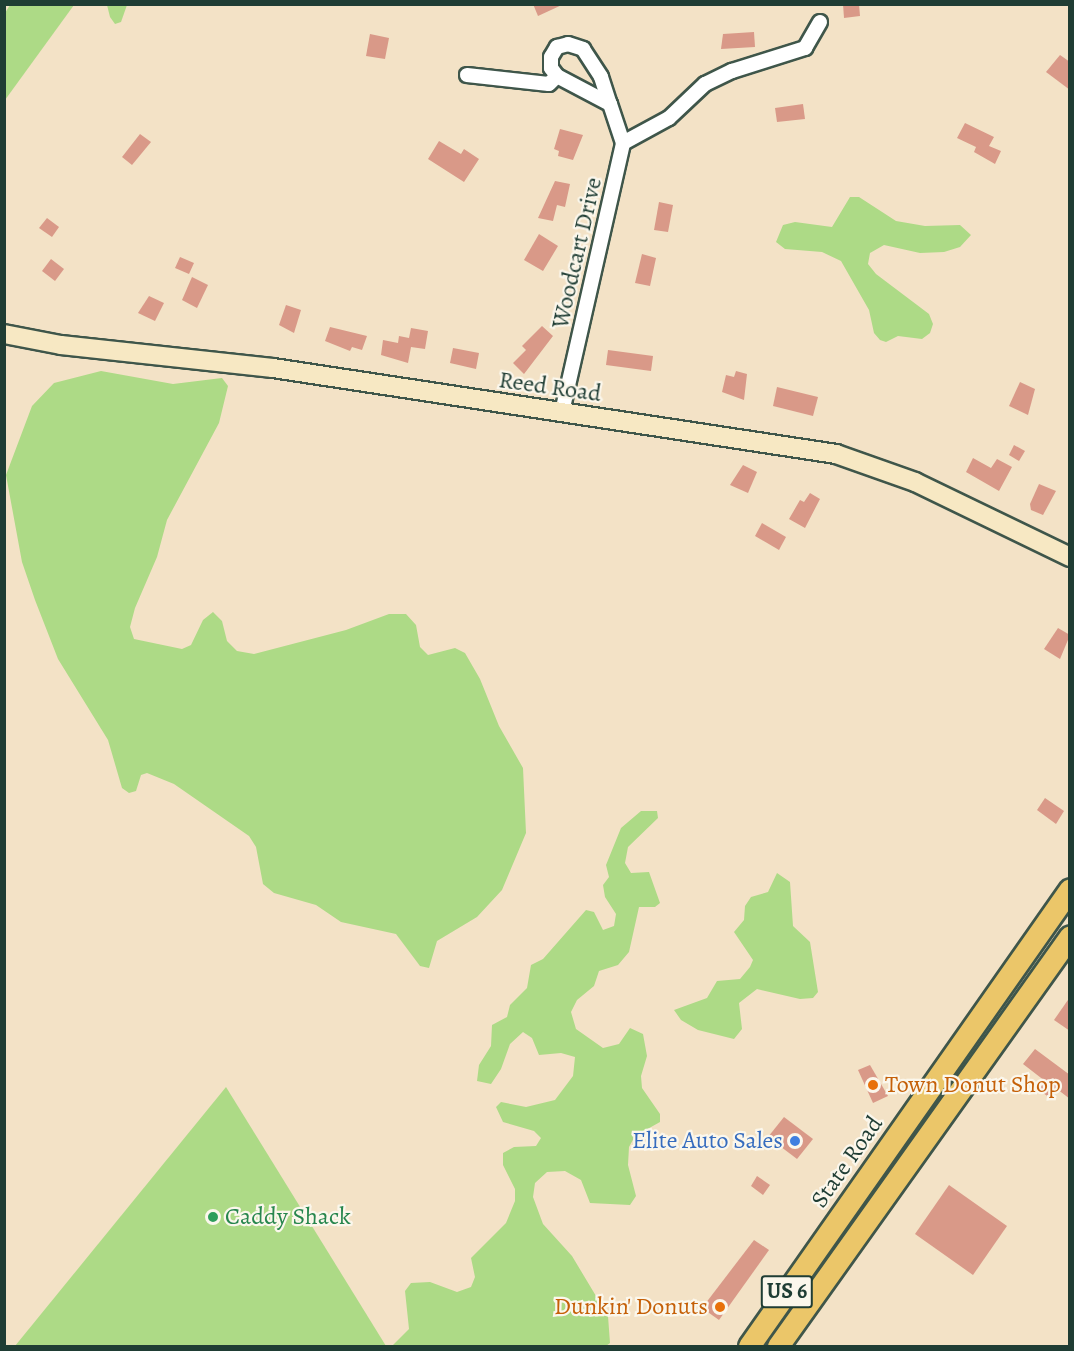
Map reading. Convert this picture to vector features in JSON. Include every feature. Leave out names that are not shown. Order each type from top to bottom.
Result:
[{"type":"main road","name":"State Road","points":[[749,1347],[1070,889]]},
{"type":"main road","name":"US 6","points":[[778,1347],[1070,936]]},
{"type":"street","points":[[622,143],[669,118],[705,84],[732,71],[805,48],[820,22]]},
{"type":"street","name":"Woodcart Drive","points":[[557,76],[551,68],[551,57],[557,47],[568,44],[583,49],[601,77],[622,143],[562,412]]},
{"type":"street","points":[[467,75],[549,84],[557,76],[610,104]]},
{"type":"street","name":"Reed Road","points":[[4,334],[61,345],[240,363],[865,461],[1070,556]]},
{"type":"green space","points":[[10,5],[74,5],[5,100],[5,13]]},
{"type":"green space","points":[[107,5],[127,5],[121,22],[115,24],[110,17]]},
{"type":"green space","points":[[850,197],[859,197],[896,221],[925,226],[960,225],[971,235],[960,247],[944,252],[920,253],[884,245],[870,253],[868,264],[876,274],[929,314],[933,324],[930,333],[922,339],[898,336],[886,342],[880,340],[874,333],[869,310],[841,261],[822,252],[785,249],[776,242],[783,225],[795,222],[832,227]]},
{"type":"green space","points":[[101,371],[173,384],[222,378],[228,386],[219,423],[167,520],[157,557],[135,608],[130,627],[134,639],[182,649],[191,645],[203,620],[213,612],[222,621],[227,641],[237,651],[254,654],[346,630],[389,614],[406,614],[416,625],[420,647],[428,655],[455,648],[465,653],[480,679],[499,726],[523,768],[526,833],[502,890],[477,917],[437,941],[429,968],[420,966],[396,934],[341,922],[316,905],[274,893],[263,884],[256,847],[249,836],[174,784],[147,773],[141,775],[136,791],[129,793],[122,788],[108,740],[58,659],[35,600],[22,562],[6,475],[32,406],[54,383]]},
{"type":"green space","points":[[641,811],[657,811],[658,818],[628,847],[625,863],[631,873],[649,872],[660,903],[655,907],[639,907],[629,952],[618,965],[599,971],[594,986],[577,1000],[571,1012],[576,1029],[603,1048],[619,1044],[630,1028],[643,1034],[647,1056],[641,1076],[642,1088],[660,1114],[660,1122],[635,1136],[629,1147],[628,1165],[636,1196],[630,1205],[590,1203],[581,1180],[565,1171],[547,1172],[535,1183],[533,1197],[543,1224],[572,1256],[608,1316],[610,1343],[606,1346],[392,1346],[409,1329],[405,1291],[411,1283],[430,1282],[457,1292],[471,1287],[475,1277],[471,1258],[506,1223],[515,1201],[515,1189],[503,1165],[503,1153],[514,1147],[536,1146],[541,1138],[534,1131],[503,1122],[496,1107],[501,1102],[526,1107],[555,1100],[573,1076],[575,1057],[561,1053],[539,1055],[532,1038],[523,1032],[510,1044],[501,1069],[491,1084],[477,1081],[479,1065],[491,1046],[492,1025],[507,1017],[510,1005],[527,988],[531,965],[543,959],[586,910],[594,912],[603,930],[614,926],[616,914],[605,897],[603,885],[609,877],[606,865],[621,828]]},
{"type":"green space","points":[[777,873],[790,882],[793,926],[810,942],[818,992],[813,998],[800,999],[757,989],[739,1003],[742,1029],[734,1039],[698,1030],[681,1020],[674,1010],[707,998],[717,981],[740,979],[750,967],[753,960],[734,932],[744,920],[745,906],[751,897],[768,892]]},
{"type":"green space","name":"Caddy Shack","points":[[226,1087],[386,1346],[15,1346]]},
{"type":"building","points":[[533,4],[564,4],[538,16]]},
{"type":"building","points":[[843,4],[859,4],[860,16],[844,18]]},
{"type":"building","points":[[754,32],[755,47],[721,49],[723,34]]},
{"type":"building","points":[[370,34],[389,38],[385,59],[366,56]]},
{"type":"building","points":[[1060,55],[1070,62],[1070,90],[1046,72]]},
{"type":"building","points":[[803,104],[805,119],[777,122],[775,108]]},
{"type":"building","points":[[965,123],[994,137],[989,146],[1001,151],[995,164],[974,152],[976,147],[957,138]]},
{"type":"building","points":[[560,129],[583,135],[573,160],[558,156],[559,151],[554,149]]},
{"type":"building","points":[[140,134],[151,142],[132,165],[122,157]]},
{"type":"building","points":[[439,141],[461,154],[464,149],[479,159],[464,182],[428,159]]},
{"type":"building","points":[[555,181],[570,184],[565,207],[557,205],[553,221],[538,218]]},
{"type":"building","points":[[659,202],[673,205],[668,232],[654,230]]},
{"type":"building","points":[[47,218],[59,227],[52,237],[39,228]]},
{"type":"building","points":[[539,234],[558,246],[543,271],[524,260]]},
{"type":"building","points":[[642,254],[656,258],[650,286],[635,283]]},
{"type":"building","points":[[180,257],[194,263],[189,274],[175,268]]},
{"type":"building","points":[[51,259],[64,269],[55,281],[42,271]]},
{"type":"building","points":[[192,277],[208,285],[197,308],[182,300]]},
{"type":"building","points":[[149,296],[164,303],[155,321],[138,313]]},
{"type":"building","points":[[286,305],[301,310],[294,333],[279,325]]},
{"type":"building","points":[[542,326],[553,336],[524,374],[513,363],[526,350],[522,346]]},
{"type":"building","points":[[330,327],[367,336],[362,350],[352,347],[350,351],[325,341]]},
{"type":"building","points":[[411,328],[428,331],[425,349],[411,347],[408,363],[381,355],[383,340],[398,343],[399,336],[409,338]]},
{"type":"building","points":[[453,348],[479,353],[476,369],[450,363]]},
{"type":"building","points":[[608,350],[653,356],[651,371],[606,365]]},
{"type":"building","points":[[736,371],[747,374],[744,400],[722,392],[726,375],[734,377]]},
{"type":"building","points":[[1020,382],[1035,389],[1028,415],[1009,406]]},
{"type":"building","points":[[777,387],[818,397],[813,416],[773,406]]},
{"type":"building","points":[[1014,445],[1025,451],[1019,461],[1009,455]]},
{"type":"building","points":[[973,458],[991,468],[997,459],[1012,467],[999,491],[966,472]]},
{"type":"building","points":[[743,465],[757,472],[748,493],[730,485]]},
{"type":"building","points":[[1039,484],[1056,491],[1043,515],[1031,510],[1030,504]]},
{"type":"building","points":[[810,493],[820,499],[805,528],[789,519],[800,500],[804,502]]},
{"type":"building","points":[[762,523],[786,537],[779,550],[755,536]]},
{"type":"building","points":[[1058,628],[1070,635],[1060,659],[1044,649]]},
{"type":"building","points":[[1045,798],[1064,811],[1056,824],[1037,810]]},
{"type":"building","points":[[1070,997],[1070,1031],[1054,1020]]},
{"type":"building","points":[[1035,1049],[1070,1075],[1070,1099],[1057,1089],[1050,1098],[1039,1090],[1045,1081],[1023,1064]]},
{"type":"building","name":"Town Donut Shop","points":[[870,1065],[888,1096],[873,1103],[858,1070]]},
{"type":"building","points":[[784,1117],[813,1139],[797,1159],[768,1137]]},
{"type":"building","points":[[757,1176],[770,1185],[763,1195],[751,1186]]},
{"type":"building","points":[[949,1185],[1007,1226],[973,1275],[915,1234]]},
{"type":"building","points":[[754,1240],[769,1250],[719,1320],[702,1308]]},
{"type":"place","name":"Town Donut Shop","points":[[873,1085]]},
{"type":"place","name":"Elite Auto Sales","points":[[795,1141]]},
{"type":"place","name":"Caddy Shack","points":[[213,1217]]},
{"type":"place","name":"Dunkin' Donuts","points":[[720,1307]]}]
